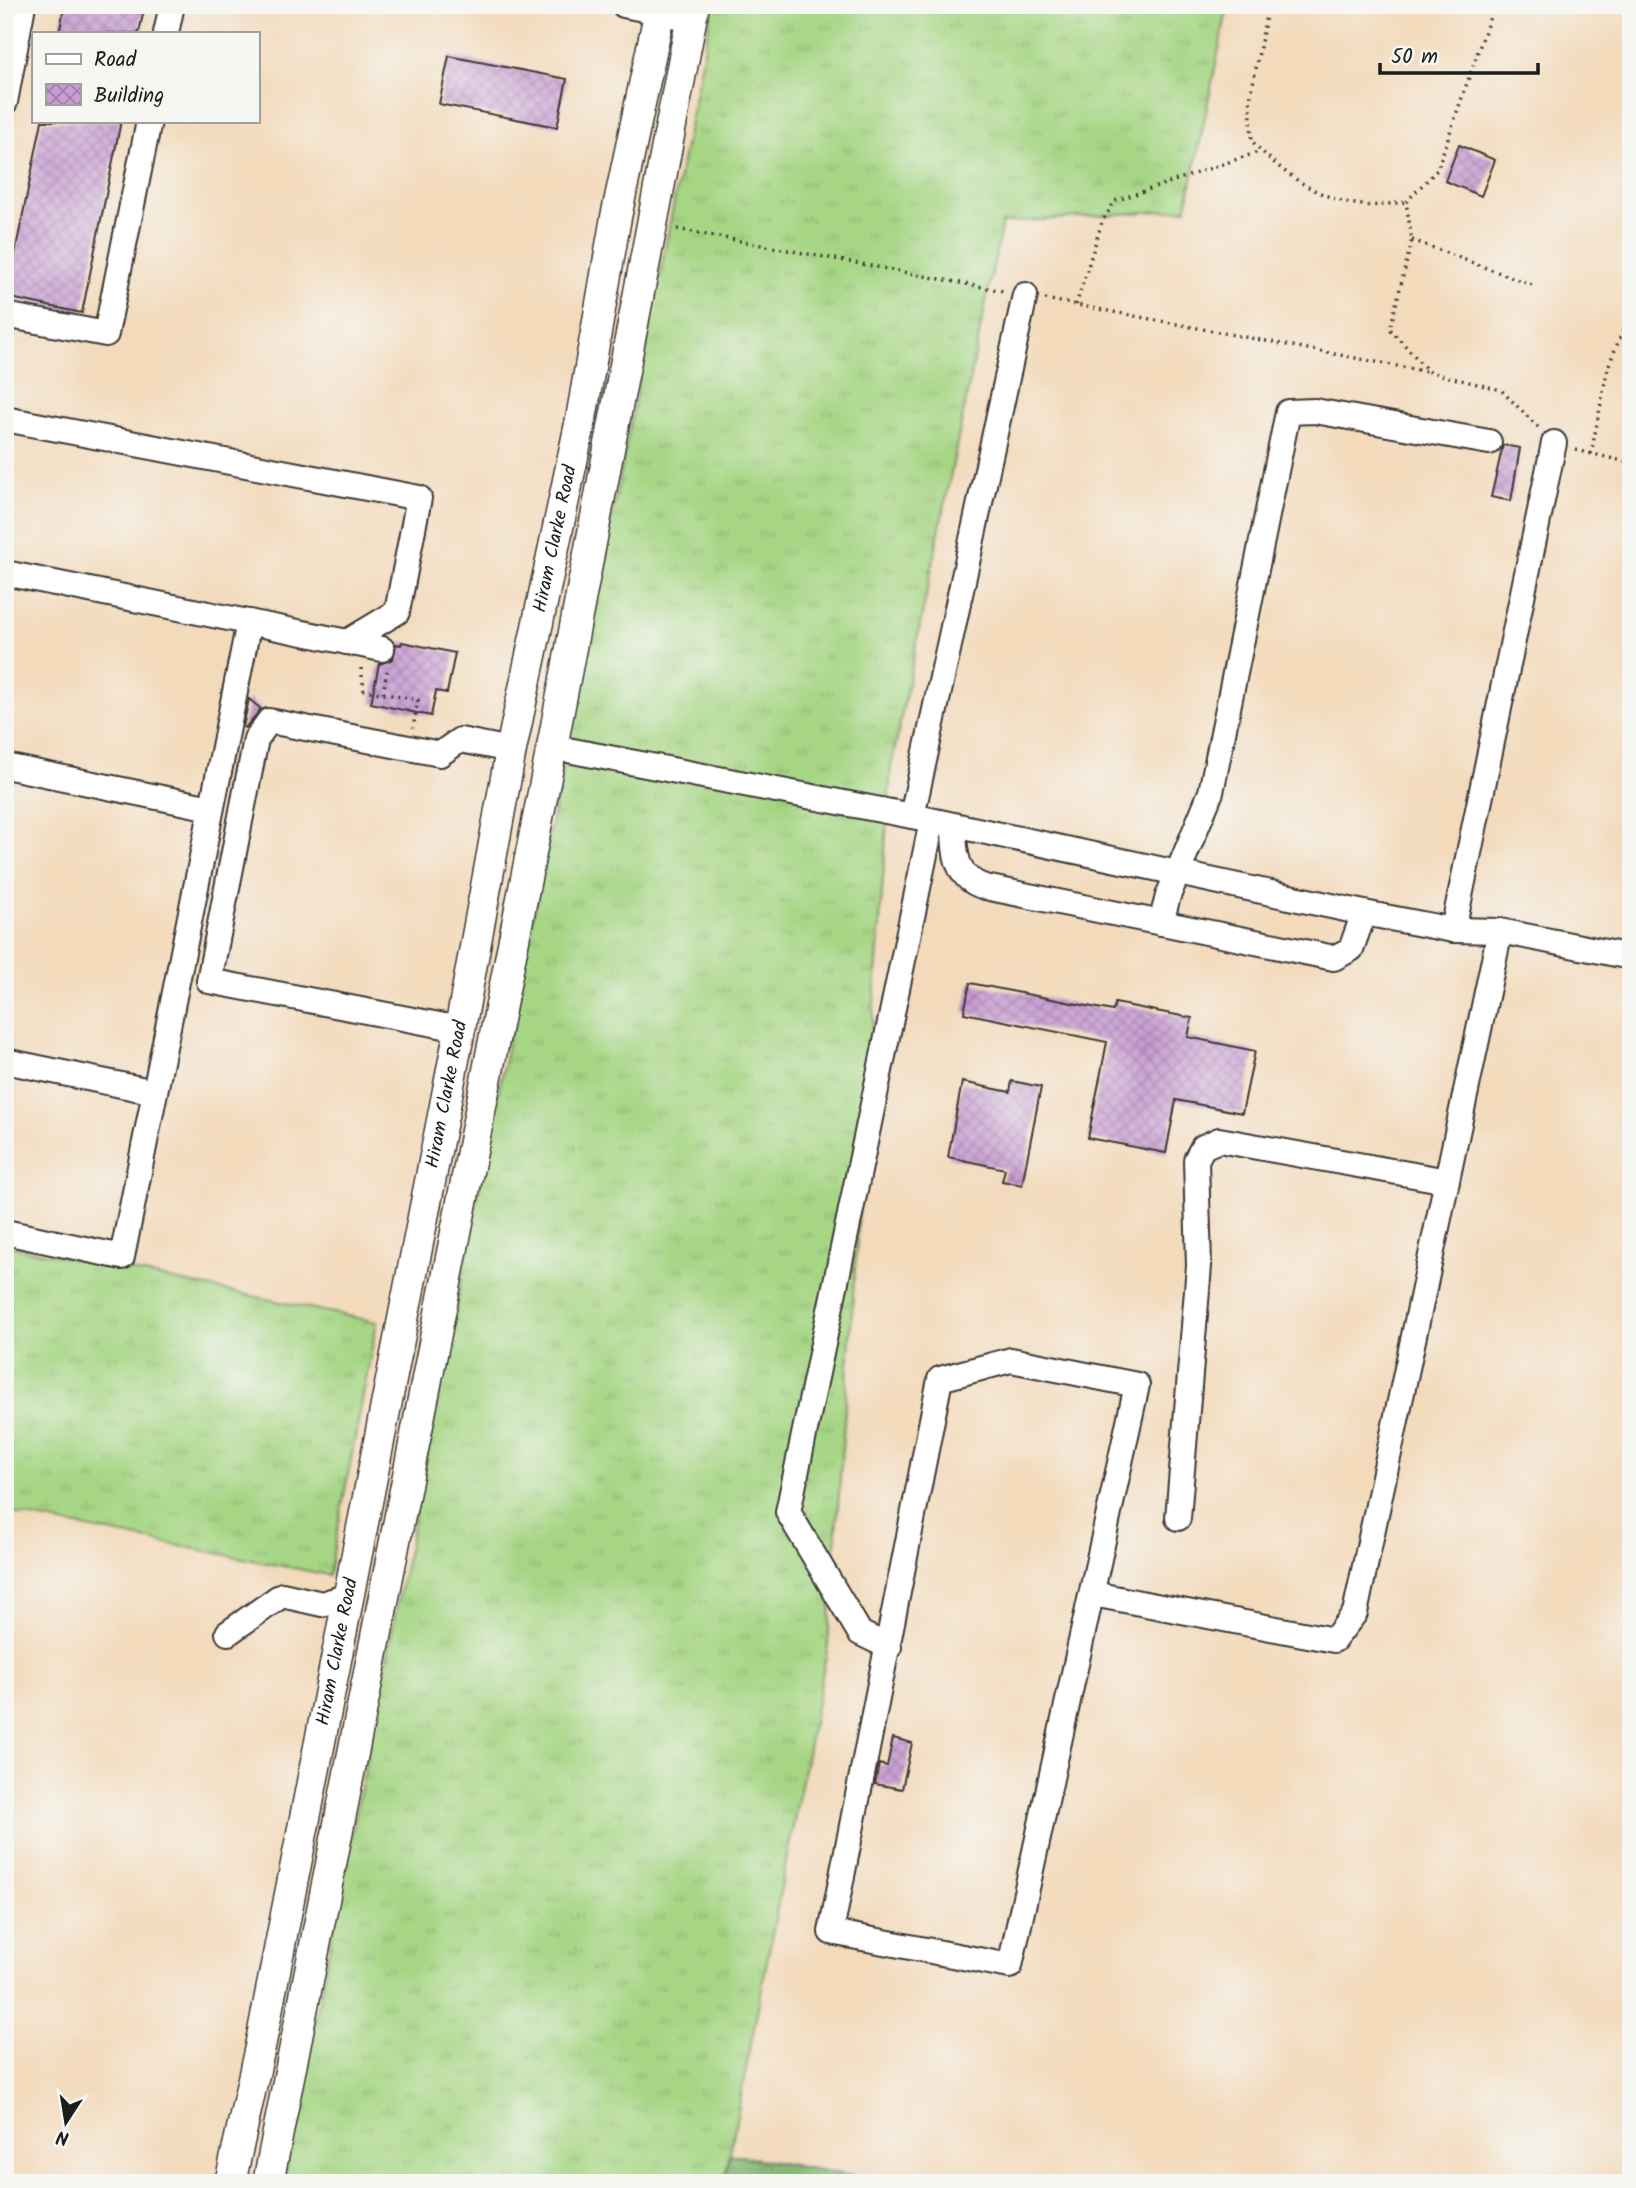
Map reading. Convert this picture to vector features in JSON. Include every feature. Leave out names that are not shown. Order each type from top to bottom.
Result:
[{"type":"main road","name":"Hiram Clarke Road","points":[[230,2183],[460,1029],[511,750],[581,419],[616,217],[660,9]]},
{"type":"main road","name":"Hiram Clarke Road","points":[[268,2183],[552,747],[693,12]]},
{"type":"main road","points":[[581,419],[613,424]]},
{"type":"main road","points":[[511,750],[552,747]]},
{"type":"main road","points":[[460,1029],[496,1031]]},
{"type":"main road","points":[[404,1309],[440,1316]]},
{"type":"main road","points":[[348,1595],[383,1603]]},
{"type":"main road","points":[[285,1917],[320,1924]]},
{"type":"street","points":[[5,102],[23,5]]},
{"type":"street","points":[[166,32],[172,5]]},
{"type":"street","points":[[624,5],[693,12]]},
{"type":"street","points":[[5,315],[106,334],[149,122]]},
{"type":"street","points":[[889,1647],[860,1633],[788,1513],[933,821],[1026,295]]},
{"type":"street","points":[[1161,923],[1168,896],[1211,792],[1288,412],[1315,411],[1489,442]]},
{"type":"street","points":[[5,419],[419,498],[397,612],[352,643]]},
{"type":"street","points":[[1453,930],[1554,443]]},
{"type":"street","points":[[5,573],[382,649]]},
{"type":"street","points":[[5,1232],[122,1257],[248,622]]},
{"type":"street","points":[[460,1029],[209,981],[256,739],[270,720],[440,754],[460,740],[511,750]]},
{"type":"street","points":[[552,747],[933,821],[1364,913],[1453,930],[1500,931],[1631,957]]},
{"type":"street","points":[[5,766],[211,808]]},
{"type":"street","points":[[933,821],[954,846],[961,871],[972,883],[1334,958],[1351,949],[1364,913]]},
{"type":"street","points":[[1093,1594],[1334,1640],[1355,1613],[1500,931]]},
{"type":"street","points":[[5,1061],[155,1092]]},
{"type":"street","points":[[1178,1518],[1199,1266],[1196,1160],[1203,1147],[1219,1140],[1447,1181]]},
{"type":"street","points":[[1011,1360],[1137,1385],[1010,1966],[831,1932],[889,1647],[940,1379],[1011,1360]]},
{"type":"street","points":[[228,1633],[282,1595],[323,1604],[348,1595]]},
{"type":"path","points":[[1269,5],[1250,100],[1252,141],[1276,167],[1320,193],[1363,205],[1406,202],[1437,170],[1494,5]]},
{"type":"path","points":[[1076,305],[1102,222],[1115,201],[1261,151]]},
{"type":"path","points":[[1406,202],[1412,240],[1390,329],[1429,372],[1501,390],[1554,443],[1631,463]]},
{"type":"path","points":[[1412,240],[1532,285]]},
{"type":"path","points":[[1591,454],[1608,367],[1631,311]]},
{"type":"path","points":[[352,643],[364,690],[418,701],[409,747]]},
{"type":"green space","points":[[713,5],[1228,5],[1186,209],[1002,223],[891,767],[828,1645],[724,2183],[283,2183]]},
{"type":"green space","points":[[5,1245],[377,1322],[329,1575],[5,1512]]},
{"type":"green space","points":[[730,2154],[891,2183],[724,2183]]},
{"type":"building","points":[[65,5],[145,5],[139,32],[59,32]]},
{"type":"building","points":[[449,56],[567,79],[557,127],[439,104]]},
{"type":"building","points":[[42,122],[121,122],[82,313],[6,297]]},
{"type":"building","points":[[1459,145],[1495,160],[1481,196],[1445,181]]},
{"type":"building","points":[[1503,445],[1520,448],[1511,501],[1491,497]]},
{"type":"building","points":[[402,642],[455,653],[447,693],[436,691],[431,716],[371,703],[379,664],[393,659],[396,644],[401,645]]},
{"type":"building","points":[[249,699],[261,709],[245,728],[243,727]]},
{"type":"building","points":[[970,983],[1113,1011],[1115,1003],[1192,1018],[1188,1037],[1255,1051],[1242,1113],[1176,1100],[1166,1153],[1088,1138],[1107,1042],[964,1013]]},
{"type":"building","points":[[1012,1081],[1041,1087],[1022,1185],[1002,1181],[1005,1169],[948,1157],[962,1082],[1010,1092]]},
{"type":"building","points":[[893,1738],[912,1743],[902,1789],[875,1784],[879,1764],[887,1766]]}]
